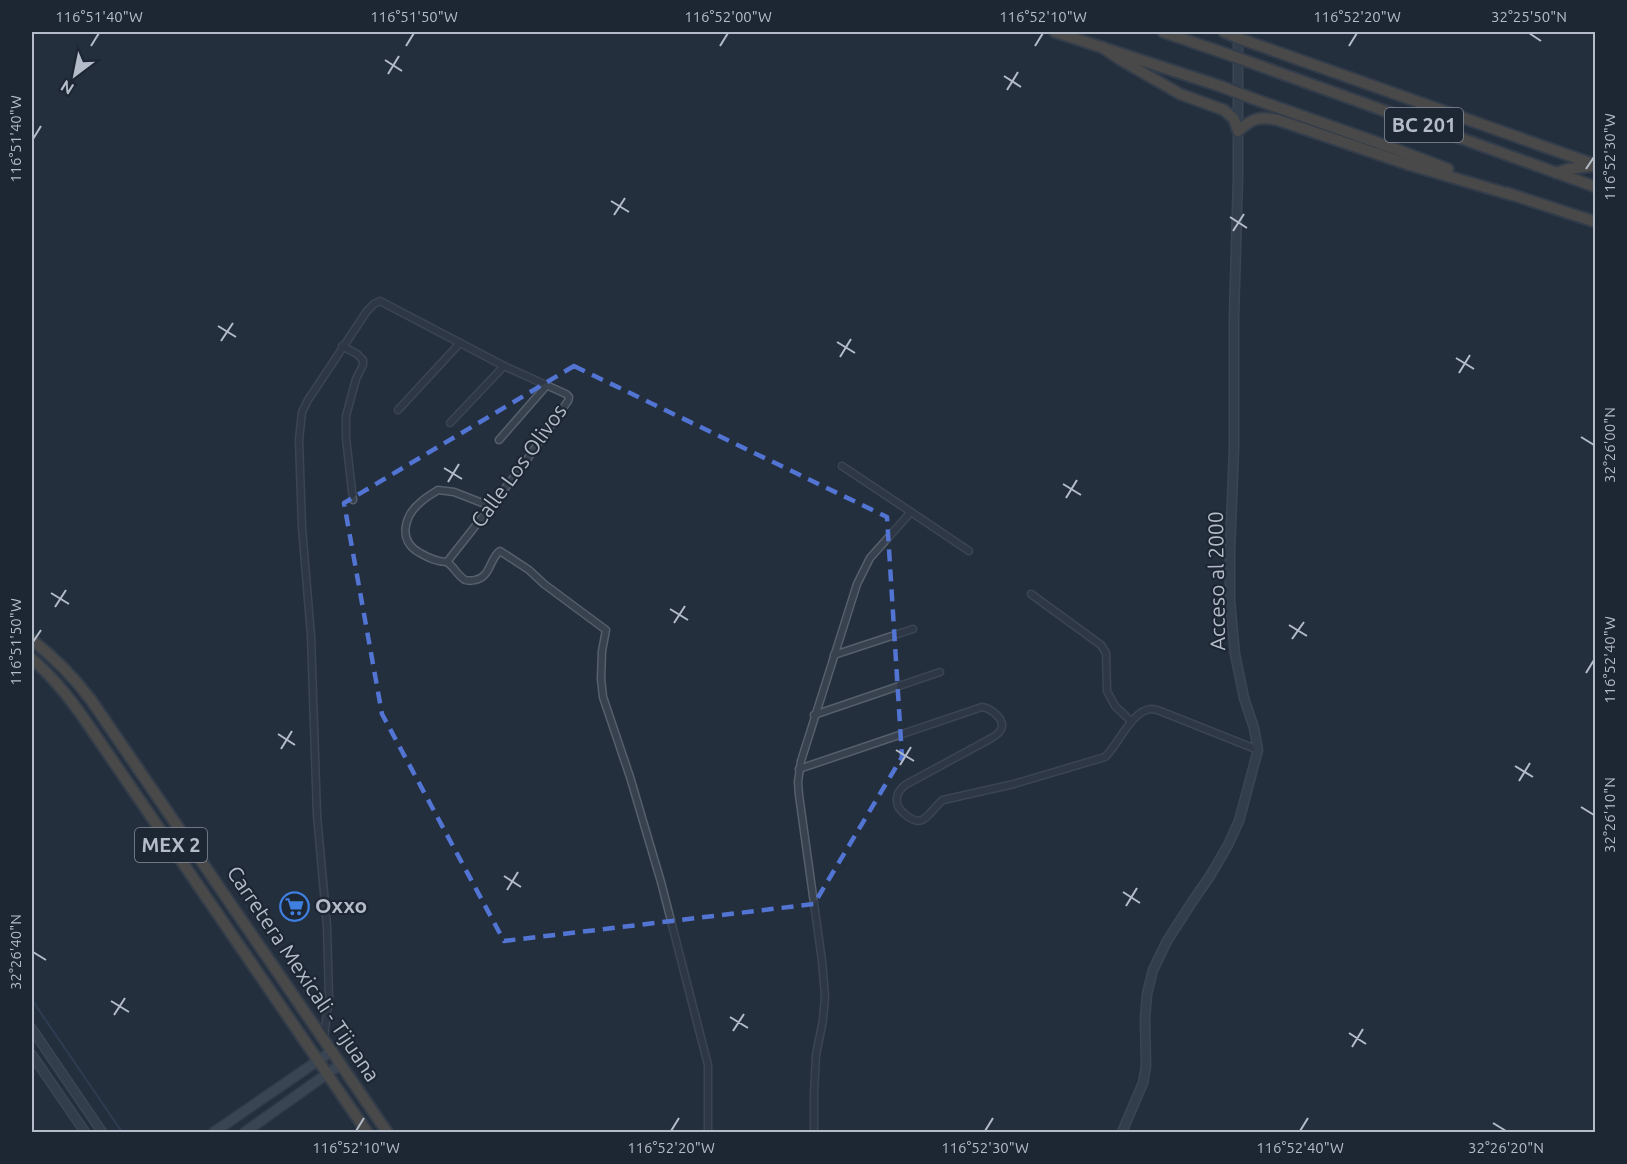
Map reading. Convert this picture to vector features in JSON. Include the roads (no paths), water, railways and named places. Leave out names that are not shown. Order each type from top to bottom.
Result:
[{"type":"highway","name":"BC 201","points":[[1055,32],[1220,86],[1390,147],[1512,195],[1596,222]]},
{"type":"highway","name":"BC 201","points":[[1163,32],[1596,187]]},
{"type":"highway","points":[[1224,32],[1238,35],[1596,165]]},
{"type":"highway","points":[[1102,47],[1120,60],[1180,94],[1224,110],[1234,119],[1238,131],[1256,118],[1278,120],[1410,165],[1512,195]]},
{"type":"highway","points":[[1448,112],[1459,138]]},
{"type":"highway","points":[[1556,173],[1596,165]]},
{"type":"highway","name":"Carretera Mexicali - Tijuana","points":[[32,640],[72,675],[91,700],[387,1132]]},
{"type":"highway","name":"Carretera Mexicali - Tijuana","points":[[32,659],[45,670],[75,705],[367,1132]]},
{"type":"main road","points":[[214,1132],[332,1051]]},
{"type":"main road","points":[[245,1132],[341,1064]]},
{"type":"street","name":"Acceso al 2000","points":[[1122,1132],[1143,1083],[1146,1066],[1147,994],[1153,970],[1167,941],[1228,845],[1239,820],[1256,765],[1258,750],[1235,654],[1230,601],[1234,448],[1233,324],[1238,35]]},
{"type":"street","name":"Calle Los Olivos","points":[[342,346],[367,311],[377,302],[386,303],[504,366],[567,394],[569,399],[521,468],[447,562]]},
{"type":"street","points":[[398,410],[460,343]]},
{"type":"street","points":[[323,1038],[329,998],[327,926],[317,815],[311,636],[302,527],[299,440],[302,412],[342,346],[363,360],[346,416],[346,438],[353,500]]},
{"type":"street","points":[[450,423],[504,366]]},
{"type":"street","points":[[499,440],[547,385]]},
{"type":"street","points":[[842,466],[969,551]]},
{"type":"street","points":[[490,506],[454,492],[438,490],[412,511],[407,521],[406,539],[412,549],[439,562],[447,562],[462,578],[468,581],[478,580],[485,576],[496,553],[500,551],[606,630],[602,651],[603,697],[630,777],[661,882],[708,1065],[708,1132]]},
{"type":"street","points":[[814,1132],[816,1055],[824,1020],[825,996],[799,795],[799,769],[814,715],[864,567],[888,536],[911,512]]},
{"type":"street","points":[[1031,594],[1101,645],[1106,653],[1107,691],[1115,706],[1131,721]]},
{"type":"street","points":[[834,655],[913,630]]},
{"type":"street","points":[[814,715],[940,672]]},
{"type":"street","points":[[799,769],[982,707],[994,711],[1002,726],[1000,732],[905,785],[900,790],[897,805],[915,821],[920,821],[943,800],[1014,784],[1105,757],[1131,721],[1141,712],[1150,709],[1258,750]]},
{"type":"street","points":[[32,1029],[102,1132]]},
{"type":"street","points":[[32,1055],[85,1132]]},
{"type":"waterway","points":[[32,1000],[122,1132]]},
{"type":"place","name":"Oxxo","points":[[294,906]]}]
